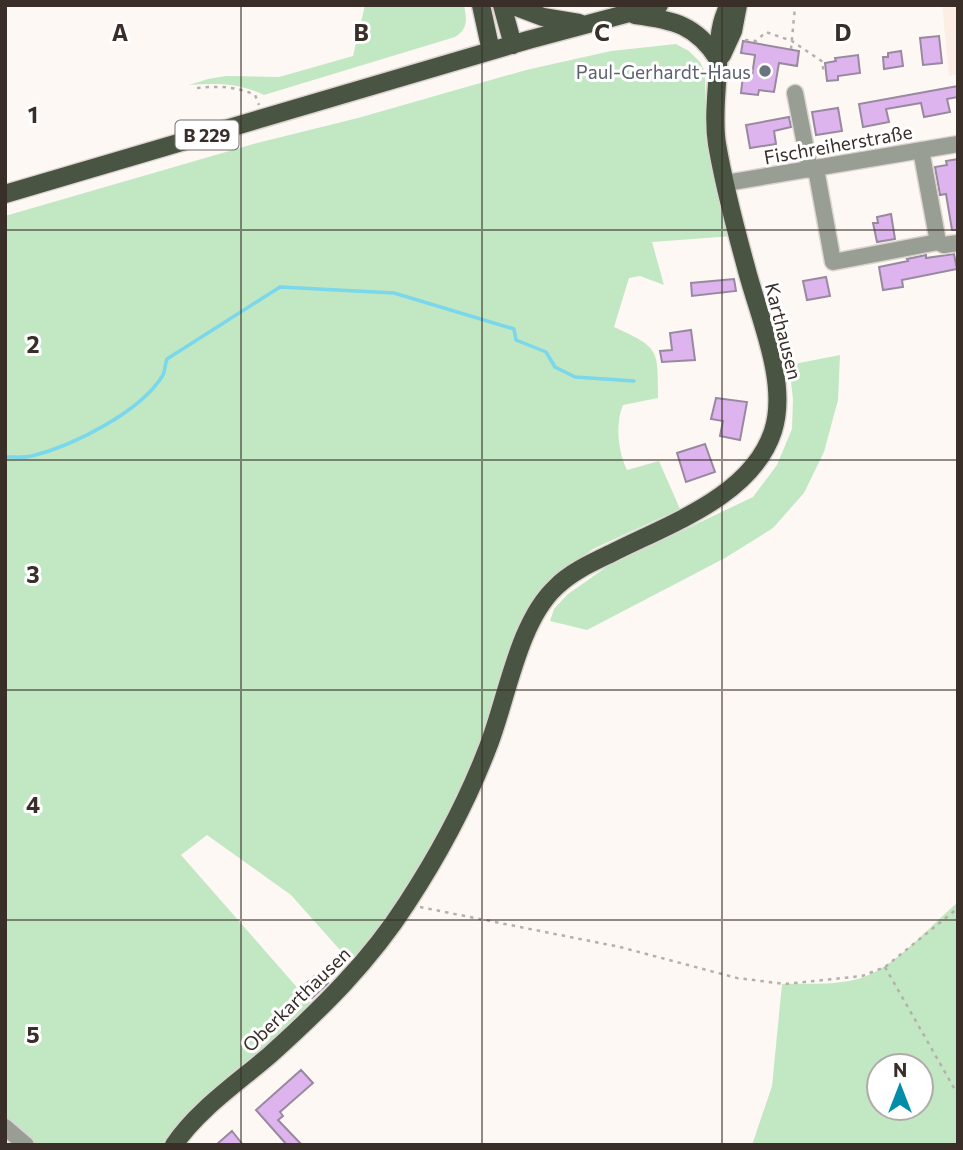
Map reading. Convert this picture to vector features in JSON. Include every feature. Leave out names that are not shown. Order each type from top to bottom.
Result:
[{"type":"main road","points":[[481,5],[491,51]]},
{"type":"main road","points":[[502,5],[513,45]]},
{"type":"main road","points":[[512,5],[543,17],[586,24]]},
{"type":"main road","name":"B 229","points":[[5,194],[491,51],[659,5]]},
{"type":"main road","name":"Karthausen","points":[[428,868],[459,815],[488,748],[522,641],[539,608],[554,588],[600,558],[717,500],[734,487],[765,452],[774,429],[778,408],[775,374],[726,183],[715,124],[719,32],[729,5]]},
{"type":"main road","name":"Karthausen","points":[[718,62],[733,31],[738,5]]},
{"type":"main road","points":[[625,13],[681,24],[702,38],[718,62]]},
{"type":"main road","name":"Oberkarthausen","points":[[174,1145],[196,1119],[345,984],[371,955],[407,904],[428,868]]},
{"type":"street","points":[[795,93],[833,262],[938,242],[944,245],[958,243]]},
{"type":"street","name":"Fischreiherstraße","points":[[726,183],[958,144]]},
{"type":"street","points":[[921,150],[938,242]]},
{"type":"street","points":[[5,1127],[26,1145]]},
{"type":"path","points":[[791,49],[796,7]]},
{"type":"path","points":[[741,47],[742,39],[756,41],[766,32],[792,41],[823,62],[823,74]]},
{"type":"path","points":[[197,88],[225,87],[252,93]]},
{"type":"path","points":[[407,904],[620,947],[737,978],[785,984],[862,976],[885,967],[958,908]]},
{"type":"path","points":[[885,967],[958,1096]]},
{"type":"shaded area","points":[[942,5],[958,5],[958,74],[949,76]]},
{"type":"green space","points":[[365,5],[464,5],[466,24],[455,37],[264,95],[227,85],[189,85],[226,76],[279,77],[353,56]]},
{"type":"green space","points":[[676,44],[689,51],[705,72],[706,117],[733,236],[652,242],[664,285],[640,276],[629,278],[614,327],[648,346],[653,352],[658,369],[658,398],[623,405],[618,429],[624,463],[627,470],[659,461],[680,509],[593,549],[552,586],[456,812],[356,968],[291,895],[207,835],[181,855],[316,1009],[176,1145],[31,1145],[5,1124],[5,216],[257,143],[358,118],[526,70],[611,51]]},
{"type":"green space","points":[[840,355],[838,400],[824,452],[804,493],[773,528],[725,558],[587,630],[550,621],[554,609],[568,594],[608,566],[753,497],[777,465],[792,429],[793,399],[789,365]]},
{"type":"green space","points":[[958,902],[958,1145],[752,1145],[772,1086],[782,984],[834,983],[864,977],[889,963]]},
{"type":"building","points":[[939,36],[942,63],[923,65],[920,38]]},
{"type":"building","name":"Paul-Gerhardt-Haus","points":[[743,41],[799,51],[797,66],[779,63],[774,92],[759,90],[758,95],[741,93],[743,75],[752,76],[755,55],[741,53]]},
{"type":"building","points":[[901,51],[903,66],[884,69],[883,57],[888,57],[888,53]]},
{"type":"building","points":[[858,55],[860,73],[838,76],[838,80],[827,81],[825,63],[836,61],[835,58]]},
{"type":"building","points":[[958,86],[958,97],[947,99],[950,112],[924,117],[921,103],[886,109],[889,122],[863,127],[859,104]]},
{"type":"building","points":[[838,108],[842,131],[816,135],[812,112]]},
{"type":"building","points":[[789,117],[791,127],[774,131],[776,144],[750,148],[746,125]]},
{"type":"building","points":[[958,159],[958,230],[952,230],[946,194],[940,195],[935,167]]},
{"type":"building","points":[[891,214],[895,239],[877,242],[873,223],[878,223],[877,217]]},
{"type":"building","points":[[954,254],[957,269],[902,280],[903,287],[883,290],[879,267],[926,255],[926,258]]},
{"type":"building","points":[[826,277],[830,296],[807,300],[803,281]]},
{"type":"building","points":[[734,279],[736,291],[692,296],[691,283]]},
{"type":"building","points":[[691,330],[695,360],[662,362],[660,351],[672,350],[670,333]]},
{"type":"building","points":[[716,398],[747,402],[740,440],[720,436],[723,421],[711,419]]},
{"type":"building","points":[[705,444],[715,472],[686,482],[677,453]]},
{"type":"building","points":[[318,973],[328,983],[312,998],[302,987]]},
{"type":"building","points":[[301,1070],[313,1083],[280,1112],[283,1116],[278,1120],[302,1145],[287,1145],[256,1110]]},
{"type":"building","points":[[232,1131],[243,1145],[216,1145]]},
{"type":"waterway","points":[[5,457],[29,457],[66,444],[104,426],[153,389],[163,375],[167,359],[280,287],[394,293],[514,329],[516,340],[546,352],[555,367],[575,377],[634,381]]},
{"type":"place","name":"Paul-Gerhardt-Haus","points":[[765,71]]}]
